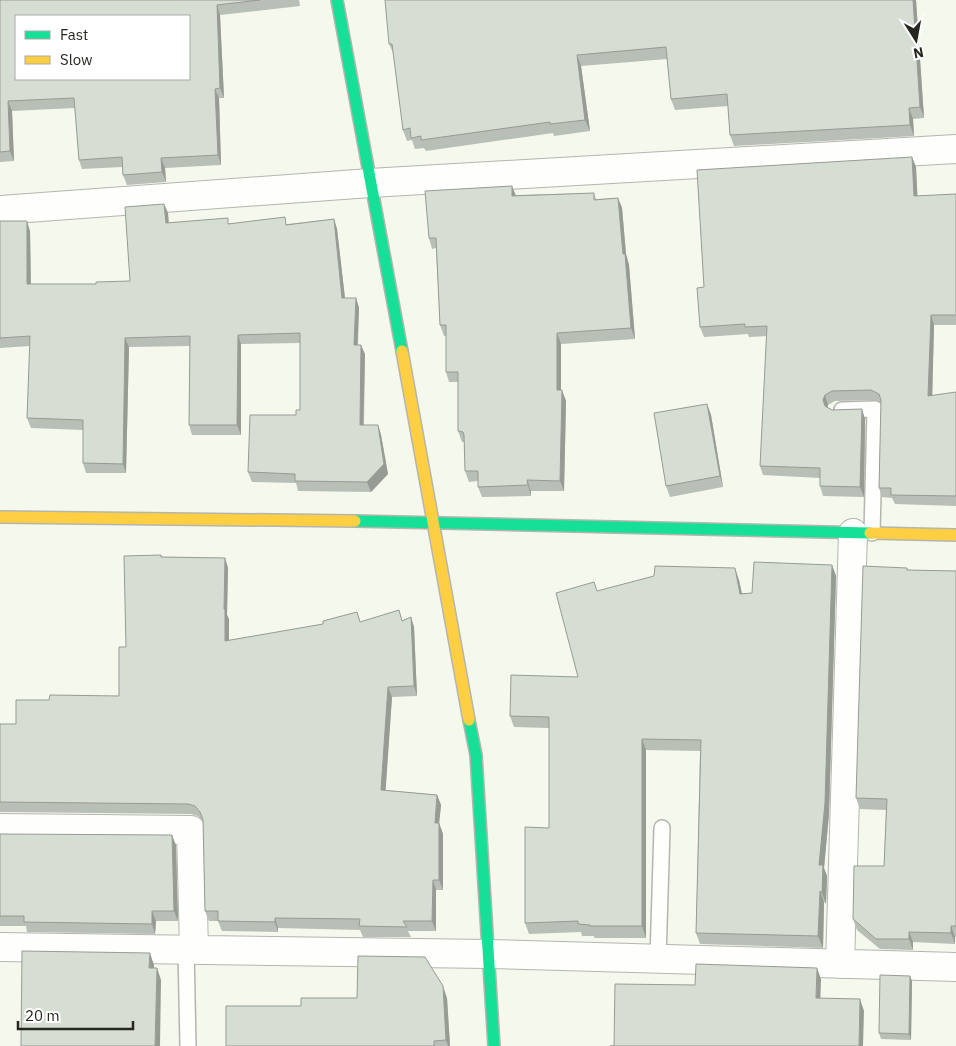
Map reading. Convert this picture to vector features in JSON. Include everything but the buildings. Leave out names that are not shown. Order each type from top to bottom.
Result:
[{"type":"street","points":[[337,0],[476,756],[494,1046]]},
{"type":"street","points":[[0,210],[370,183],[956,149]]},
{"type":"street","points":[[0,517],[433,522],[956,535]]},
{"type":"street","points":[[840,964],[862,533]]},
{"type":"street","points":[[0,828],[191,830],[190,949]]},
{"type":"street","points":[[0,947],[488,954],[956,967]]},
{"type":"lane","points":[[836,410],[874,409],[862,533]]},
{"type":"lane","points":[[658,959],[662,828]]},
{"type":"lane","points":[[188,1046],[190,949]]},
{"type":"traffic: fast","points":[[337,0],[402,351]]},
{"type":"traffic: fast","points":[[355,521],[870,533]]},
{"type":"traffic: fast","points":[[469,720],[476,755],[494,1046]]},
{"type":"traffic: slow","points":[[402,351],[469,720]]},
{"type":"traffic: slow","points":[[0,517],[355,521]]},
{"type":"traffic: slow","points":[[870,533],[956,535]]}]
